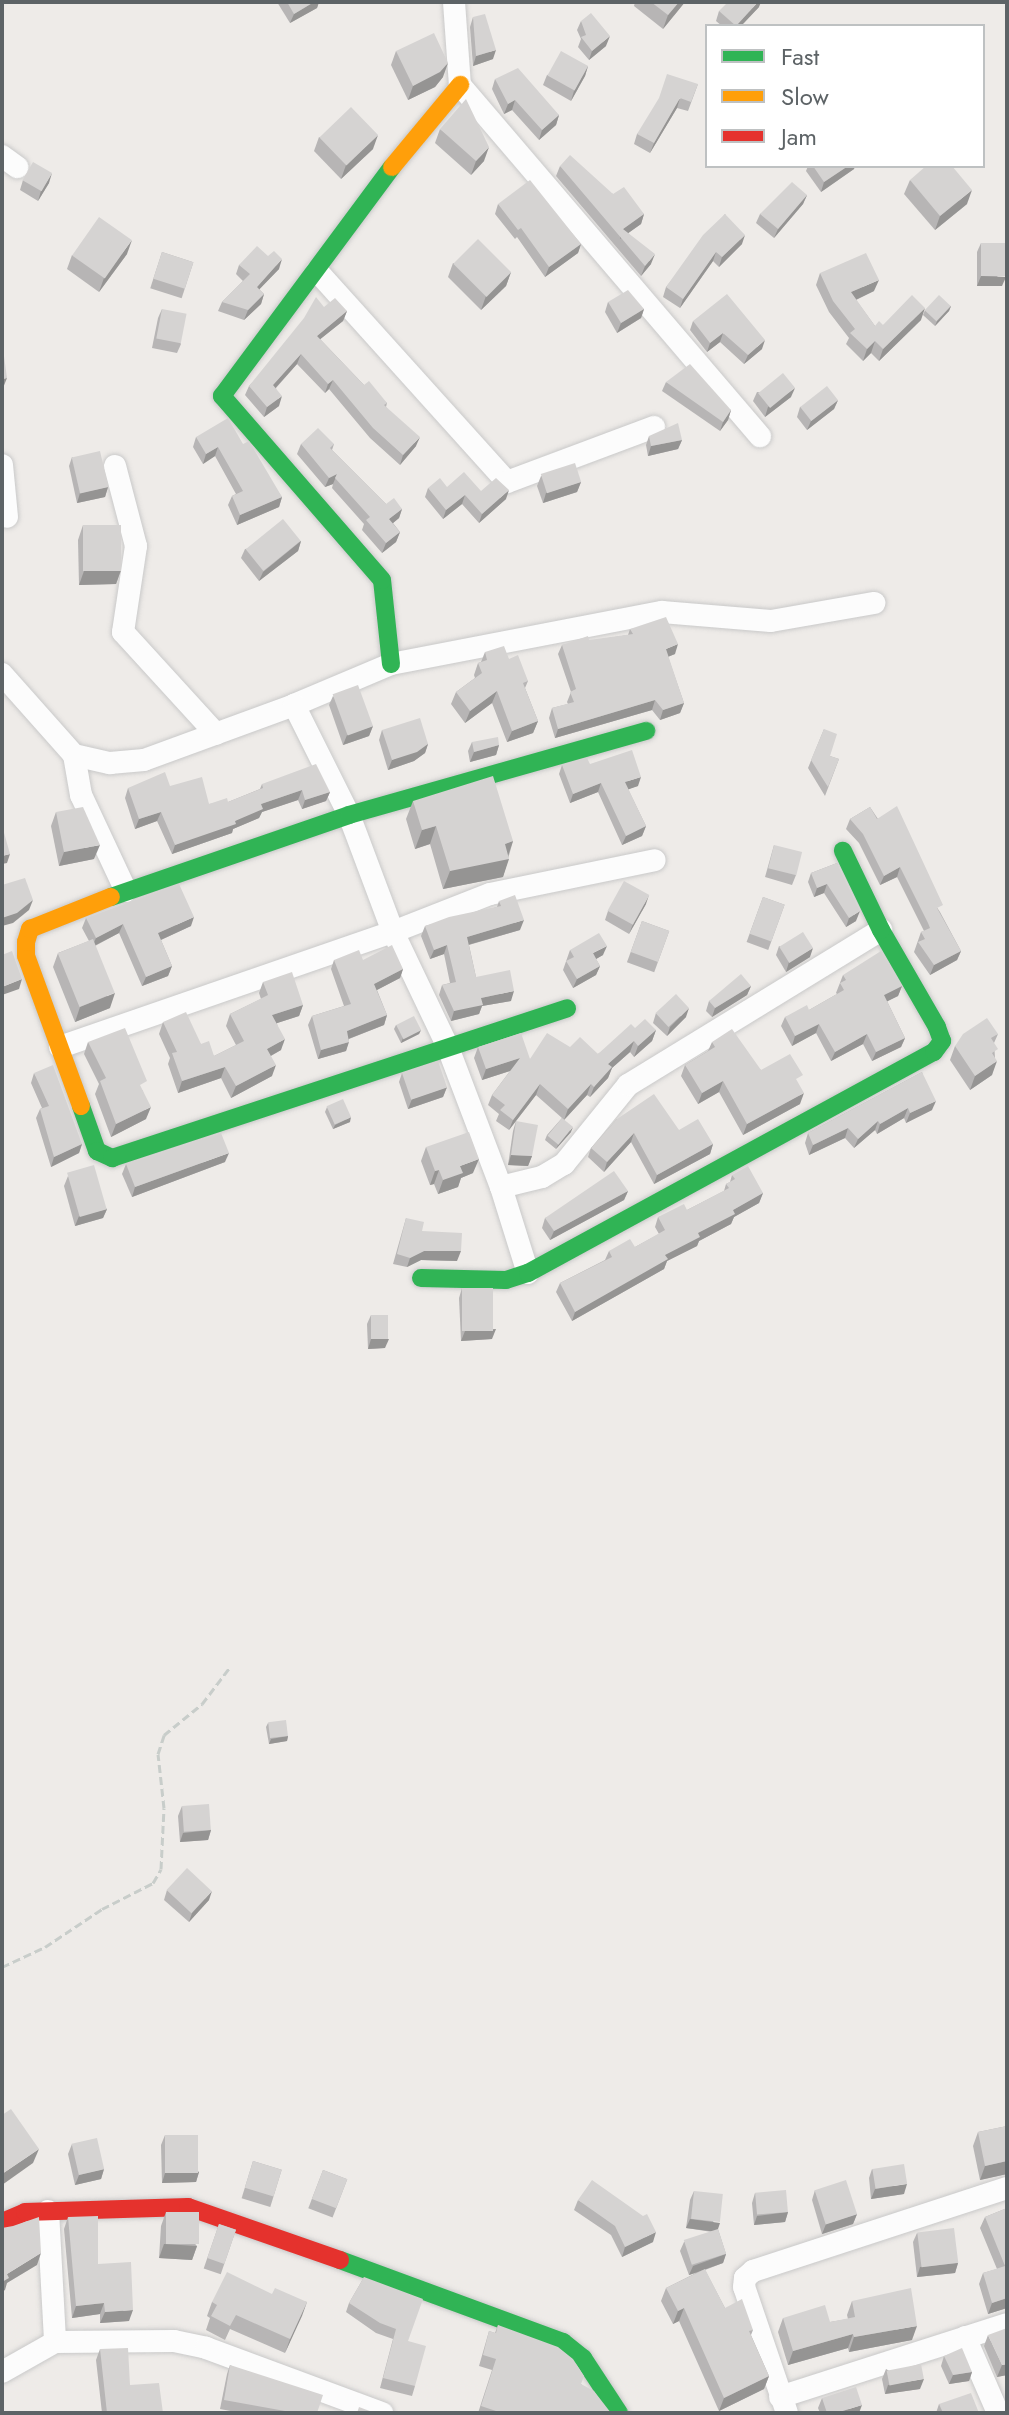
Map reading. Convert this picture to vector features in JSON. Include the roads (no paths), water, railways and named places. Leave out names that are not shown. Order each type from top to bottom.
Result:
[{"type":"street","points":[[454,2],[460,85],[760,436]]},
{"type":"street","points":[[391,664],[382,580],[222,396],[317,271],[375,187],[460,85]]},
{"type":"street","points":[[317,271],[507,482],[654,427]]},
{"type":"street","points":[[2,465],[7,517]]},
{"type":"street","points":[[115,466],[136,546],[123,632],[216,734]]},
{"type":"street","points":[[74,755],[110,763],[144,760],[294,705],[391,664],[662,612],[771,621],[874,603]]},
{"type":"street","points":[[2,674],[74,755],[81,795],[126,891]]},
{"type":"street","points":[[294,705],[349,815],[393,932],[447,1045],[501,1187],[528,1273]]},
{"type":"street","points":[[567,1008],[447,1045],[112,1158],[97,1151],[26,956],[30,929],[126,891],[349,815],[646,731]]},
{"type":"street","points":[[421,1278],[506,1280],[528,1273],[934,1052],[942,1041],[937,1027],[881,930],[843,851]]},
{"type":"street","points":[[60,1047],[393,932],[490,894],[655,860]]},
{"type":"street","points":[[501,1187],[542,1177],[564,1164],[628,1085],[881,930]]},
{"type":"street","points":[[1007,2188],[767,2266],[745,2278],[744,2287],[783,2405],[1007,2324]]},
{"type":"street","points":[[2,2222],[25,2212],[188,2207],[204,2210],[563,2342],[583,2358],[619,2413]]},
{"type":"street","points":[[48,2211],[55,2342]]},
{"type":"street","points":[[965,2337],[998,2413]]},
{"type":"street","points":[[2,2372],[55,2342],[174,2341],[191,2344],[382,2413]]}]
